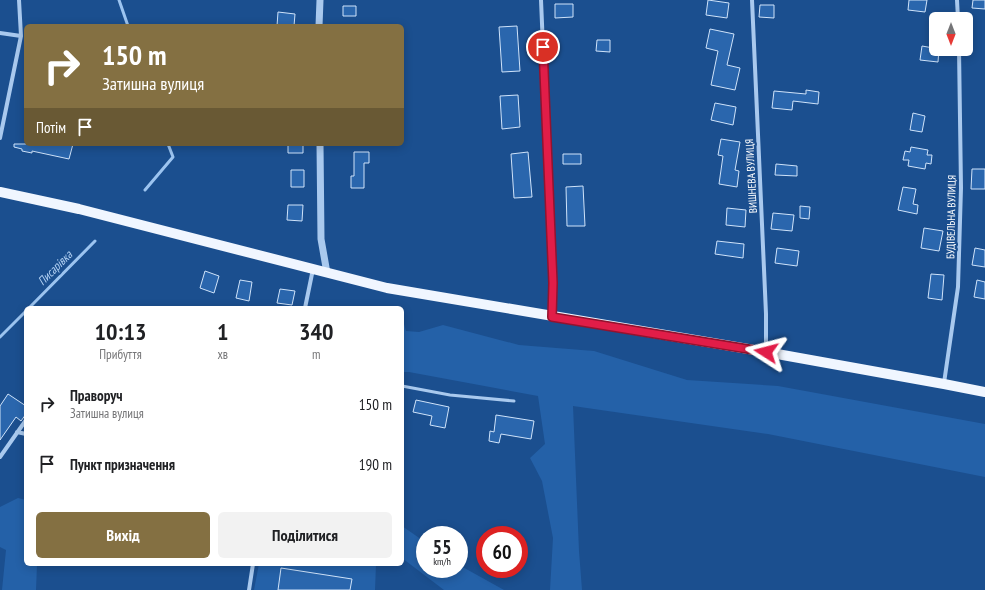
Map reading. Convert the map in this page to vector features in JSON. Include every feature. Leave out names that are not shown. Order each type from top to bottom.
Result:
[{"type":"main road","points":[[0,192],[79,209],[387,288],[766,352],[985,392]]},
{"type":"street","points":[[0,138],[21,36],[19,0]]},
{"type":"street","points":[[319,24],[320,0]]},
{"type":"street","points":[[541,0],[553,283],[552,317]]},
{"type":"street","name":"ВИШНЕВА ВУЛИЦЯ","points":[[752,0],[766,314],[766,352]]},
{"type":"street","points":[[958,0],[958,12]]},
{"type":"street","points":[[0,33],[21,36]]},
{"type":"street","name":"БУДІВЕЛЬНА ВУЛИЦЯ","points":[[944,384],[958,287],[962,188],[958,56]]},
{"type":"street","points":[[320,146],[321,239],[327,273]]},
{"type":"street","points":[[305,306],[313,269]]},
{"type":"street","points":[[0,456],[24,423]]},
{"type":"street","points":[[17,432],[24,434]]},
{"type":"street","points":[[249,590],[253,566]]},
{"type":"lane","points":[[404,386],[450,395],[514,401]]},
{"type":"shaded area","points":[[404,324],[406,331],[419,332],[443,325],[519,345],[594,351],[687,380],[778,386],[985,424],[985,477],[768,434],[573,406],[582,590],[550,590],[553,538],[542,481],[530,458],[545,444],[538,396],[404,372]]},
{"type":"shaded area","points":[[18,498],[24,500],[24,566],[37,566],[36,590],[2,590],[6,550],[0,547],[0,507]]},
{"type":"shaded area","points":[[404,527],[416,536],[416,569],[404,560]]},
{"type":"shaded area","points":[[259,566],[376,566],[375,590],[254,590]]},
{"type":"shaded area","points":[[468,570],[476,574],[476,578],[482,578],[504,590],[444,590],[428,578],[468,578]]},
{"type":"building","points":[[708,0],[729,3],[727,18],[706,15]]},
{"type":"building","points":[[909,0],[927,0],[925,12],[908,10]]},
{"type":"building","points":[[973,0],[985,0],[985,9],[972,8]]},
{"type":"building","points":[[555,4],[573,4],[573,17],[555,18]]},
{"type":"building","points":[[760,5],[774,5],[774,18],[759,17]]},
{"type":"building","points":[[343,6],[356,6],[356,16],[343,16]]},
{"type":"building","points":[[278,12],[295,14],[294,24],[277,24]]},
{"type":"building","points":[[517,26],[520,71],[502,72],[499,27]]},
{"type":"building","points":[[710,29],[734,34],[727,65],[740,68],[735,90],[711,85],[718,51],[706,48]]},
{"type":"building","points":[[597,40],[610,40],[610,52],[596,51]]},
{"type":"building","points":[[922,46],[929,47],[929,56],[938,56],[938,62],[920,60]]},
{"type":"building","points":[[806,90],[819,92],[818,104],[793,101],[792,110],[772,108],[774,91],[806,94]]},
{"type":"building","points":[[518,95],[520,127],[502,129],[500,96]]},
{"type":"building","points":[[715,103],[736,107],[733,125],[711,120]]},
{"type":"building","points":[[913,113],[925,116],[922,132],[910,130]]},
{"type":"building","points":[[721,139],[740,142],[735,170],[739,171],[737,187],[719,184],[723,156],[718,155]]},
{"type":"building","points":[[14,144],[24,144],[24,146],[72,146],[69,159],[32,151],[32,153],[22,151],[22,149],[14,147]]},
{"type":"building","points":[[288,146],[303,146],[303,153],[288,153]]},
{"type":"building","points":[[911,147],[928,150],[927,155],[932,155],[931,164],[926,163],[925,169],[908,166],[909,160],[903,160],[905,151],[910,152]]},
{"type":"building","points":[[354,152],[369,152],[369,163],[364,163],[364,188],[351,188],[351,176],[354,176]]},
{"type":"building","points":[[528,152],[532,197],[514,198],[511,154]]},
{"type":"building","points":[[563,154],[581,154],[581,164],[563,164]]},
{"type":"building","points":[[776,164],[797,166],[797,176],[775,175]]},
{"type":"building","points":[[972,169],[985,169],[985,189],[971,189]]},
{"type":"building","points":[[291,170],[304,170],[304,187],[291,187]]},
{"type":"building","points":[[583,186],[585,226],[567,226],[566,187]]},
{"type":"building","points":[[903,187],[916,189],[913,204],[918,205],[917,214],[898,210]]},
{"type":"building","points":[[288,205],[303,205],[302,221],[287,220]]},
{"type":"building","points":[[800,206],[810,207],[809,219],[800,218]]},
{"type":"building","points":[[727,208],[746,210],[745,227],[726,225]]},
{"type":"building","points":[[773,213],[794,215],[792,231],[771,229]]},
{"type":"building","points":[[924,228],[943,231],[939,251],[921,248]]},
{"type":"building","points":[[717,241],[744,244],[743,258],[715,254]]},
{"type":"building","points":[[777,248],[799,251],[797,266],[775,263]]},
{"type":"building","points":[[975,248],[985,250],[985,267],[972,265]]},
{"type":"building","points":[[205,271],[219,276],[214,293],[200,288]]},
{"type":"building","points":[[931,274],[944,275],[942,300],[928,298]]},
{"type":"building","points":[[240,280],[252,282],[249,301],[236,298]]},
{"type":"building","points":[[977,280],[985,282],[985,299],[974,297]]},
{"type":"building","points":[[280,289],[295,291],[292,305],[277,303]]},
{"type":"building","points":[[8,394],[24,405],[24,417],[21,421],[16,417],[0,440],[0,406]]},
{"type":"building","points":[[416,400],[449,407],[445,428],[430,425],[432,416],[413,412]]},
{"type":"building","points":[[496,415],[534,421],[531,439],[501,434],[499,443],[489,441],[490,431],[494,432]]},
{"type":"building","points":[[281,568],[352,579],[350,590],[278,590]]},
{"type":"waterway","name":"Писарівка","points":[[119,0],[127,24]]},
{"type":"waterway","name":"Писарівка","points":[[145,190],[173,157],[169,146]]},
{"type":"waterway","name":"Писарівка","points":[[31,306],[95,241]]},
{"type":"waterway","name":"Писарівка","points":[[0,337],[24,313]]},
{"type":"route","points":[[543,47],[553,283],[552,317],[766,352]]}]
